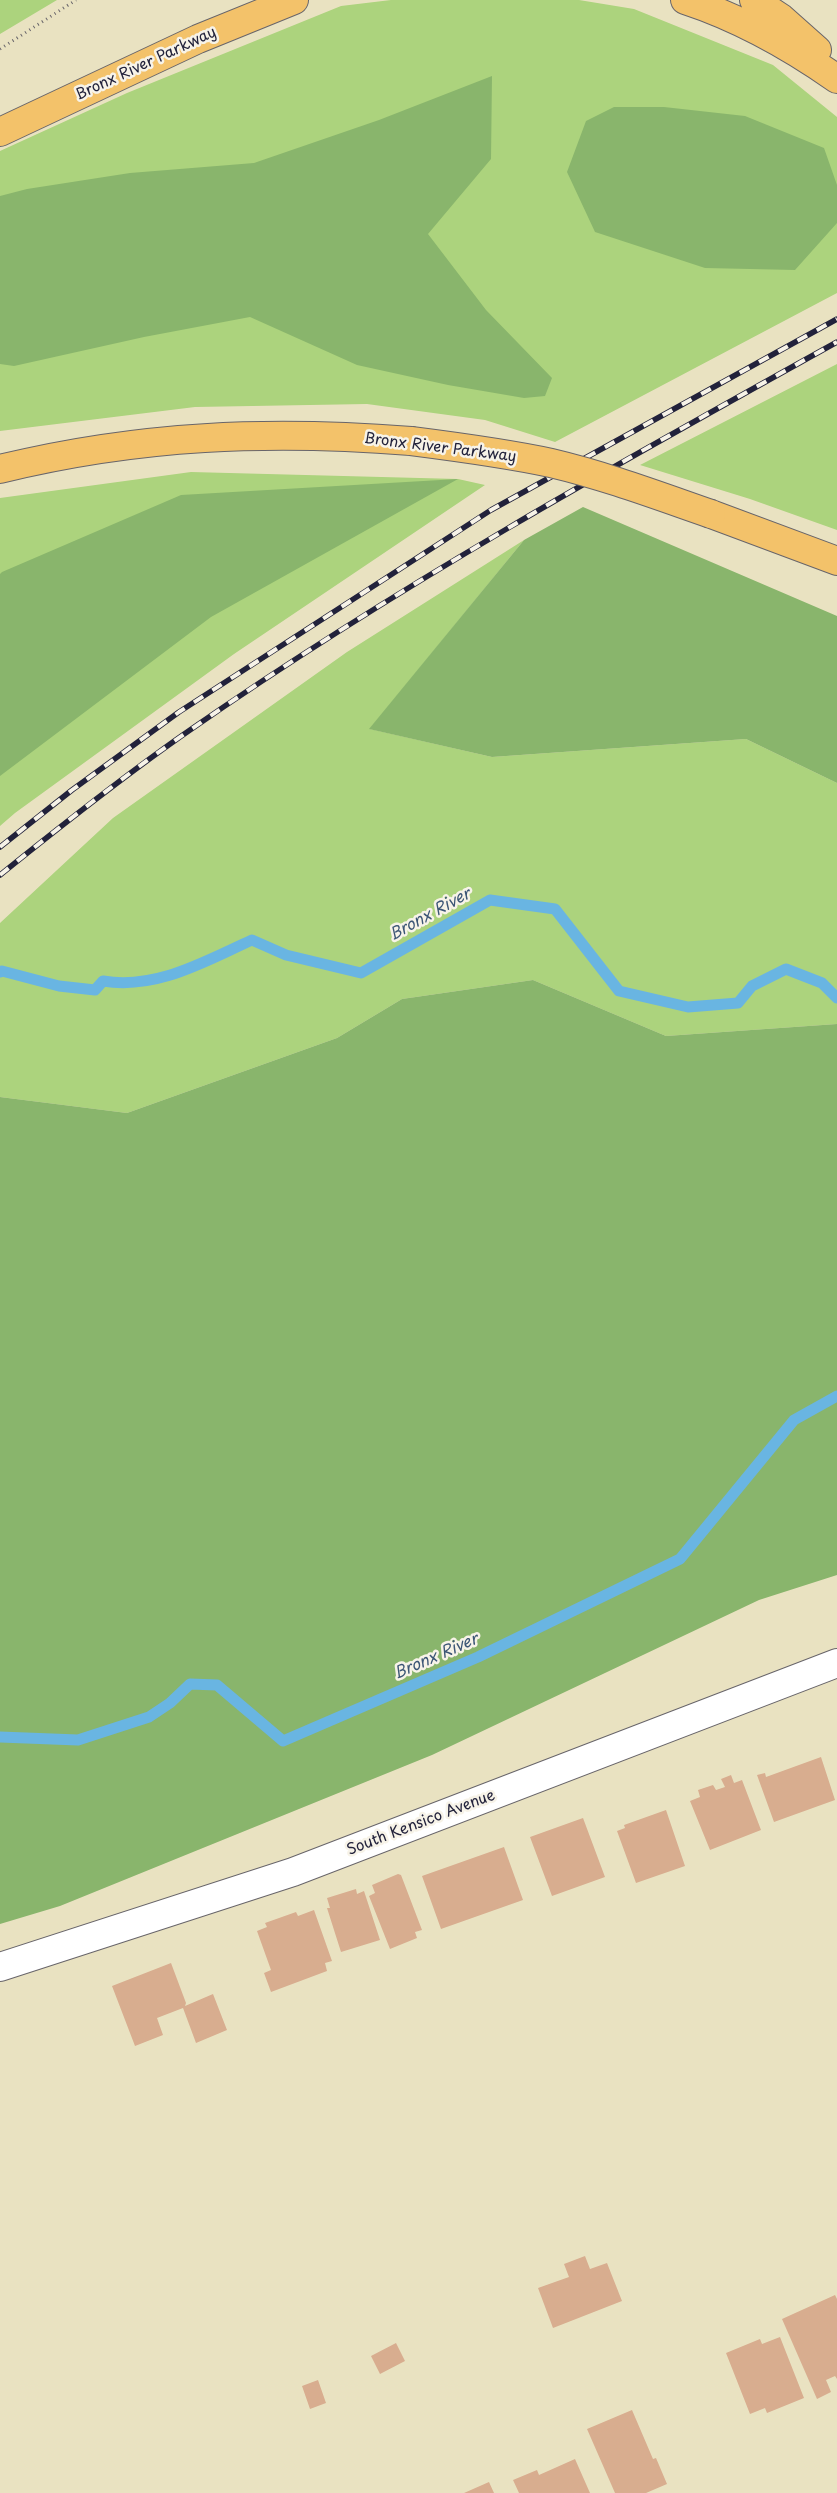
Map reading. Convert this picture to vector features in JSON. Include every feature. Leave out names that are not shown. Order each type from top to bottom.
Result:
[{"type":"highway","name":"Bronx River Parkway","points":[[0,132],[198,39],[277,5],[294,0]]},
{"type":"highway","points":[[684,0],[757,30],[837,79]]},
{"type":"highway","points":[[754,0],[788,24],[837,68]]},
{"type":"highway","name":"Bronx River Parkway","points":[[0,469],[82,452],[213,436],[297,435],[412,441],[486,450],[552,464],[642,490],[837,561]]},
{"type":"street","name":"South Kensico Avenue","points":[[0,1967],[294,1872],[837,1663]]},
{"type":"path","points":[[0,49],[76,0]]},
{"type":"green space","points":[[0,0],[57,0],[0,34]]},
{"type":"green space","points":[[391,0],[579,0],[634,9],[773,65],[837,117],[837,293],[555,442],[485,420],[367,404],[195,407],[0,431],[0,151],[127,93],[341,6]]},
{"type":"green space","points":[[492,76],[491,159],[428,234],[486,310],[552,378],[545,396],[524,398],[448,385],[357,365],[250,317],[144,337],[14,366],[0,364],[0,196],[27,189],[130,173],[254,163],[379,120]]},
{"type":"green space","points":[[614,107],[664,107],[745,116],[824,148],[837,185],[837,223],[795,270],[705,268],[595,232],[567,172],[586,121]]},
{"type":"green space","points":[[837,364],[837,530],[750,499],[640,465]]},
{"type":"green space","points":[[191,472],[458,479],[485,485],[234,654],[15,813],[0,826],[0,498]]},
{"type":"green space","points":[[458,479],[211,617],[0,776],[0,574],[2,572],[181,495]]},
{"type":"green space","points":[[583,507],[837,616],[837,783],[746,739],[492,757],[369,729],[524,540]]},
{"type":"green space","points":[[524,540],[370,729],[492,757],[746,739],[837,783],[837,1024],[666,1036],[533,980],[402,999],[337,1038],[127,1113],[0,1097],[0,923],[113,818],[347,652]]},
{"type":"green space","points":[[533,980],[666,1036],[837,1024],[837,1575],[759,1600],[432,1755],[60,1906],[0,1924],[0,1097],[127,1113],[337,1038],[402,999]]},
{"type":"building","points":[[821,1757],[835,1800],[774,1822],[757,1775],[765,1773],[766,1777]]},
{"type":"building","points":[[731,1775],[734,1783],[742,1780],[761,1830],[710,1850],[690,1801],[700,1797],[698,1790],[713,1785],[716,1790],[725,1787],[721,1779]]},
{"type":"building","points":[[666,1810],[685,1866],[636,1883],[617,1831],[625,1828],[624,1825]]},
{"type":"building","points":[[583,1818],[605,1877],[552,1896],[530,1837]]},
{"type":"building","points":[[504,1847],[523,1900],[441,1929],[422,1876]]},
{"type":"building","points":[[398,1874],[401,1875],[422,1930],[415,1932],[417,1938],[390,1949],[369,1896],[375,1893],[372,1885]]},
{"type":"building","points":[[356,1889],[357,1894],[364,1891],[380,1940],[341,1952],[327,1908],[330,1908],[327,1898]]},
{"type":"building","points":[[314,1910],[332,1961],[325,1963],[327,1971],[271,1992],[264,1973],[271,1970],[257,1931],[267,1927],[265,1923],[296,1912],[298,1916]]},
{"type":"building","points":[[171,1963],[186,2003],[185,2006],[213,1994],[227,2030],[196,2043],[183,2008],[157,2018],[163,2035],[135,2046],[112,1986]]},
{"type":"building","points":[[585,2256],[590,2269],[607,2263],[622,2301],[553,2328],[538,2288],[569,2277],[564,2264]]},
{"type":"building","points":[[835,2295],[837,2299],[837,2379],[835,2376],[826,2380],[831,2392],[817,2399],[782,2319]]},
{"type":"building","points":[[780,2337],[804,2398],[767,2413],[765,2408],[750,2414],[726,2353],[760,2339],[762,2344]]},
{"type":"building","points":[[396,2343],[405,2361],[380,2374],[371,2356]]},
{"type":"building","points":[[318,2380],[326,2403],[310,2409],[302,2386]]},
{"type":"building","points":[[632,2410],[653,2459],[656,2458],[667,2484],[646,2493],[615,2493],[587,2429]]},
{"type":"building","points":[[575,2459],[590,2493],[519,2493],[513,2480],[537,2470],[539,2475]]},
{"type":"building","points":[[489,2482],[494,2493],[464,2493]]},
{"type":"waterway","name":"Bronx River","points":[[0,972],[59,986],[95,990],[103,981],[123,983],[142,981],[180,972],[252,940],[286,955],[361,973],[490,900],[555,909],[619,991],[688,1007],[738,1003],[752,986],[786,969],[822,983],[837,998]]},
{"type":"waterway","name":"Bronx River","points":[[0,1737],[78,1740],[149,1717],[170,1703],[190,1684],[217,1685],[283,1741],[478,1657],[680,1559],[794,1420],[837,1396]]},
{"type":"railway","points":[[0,847],[72,790],[179,712],[491,510],[837,319]]},
{"type":"railway","points":[[0,875],[166,747],[268,677],[347,626],[590,480],[837,342]]}]
